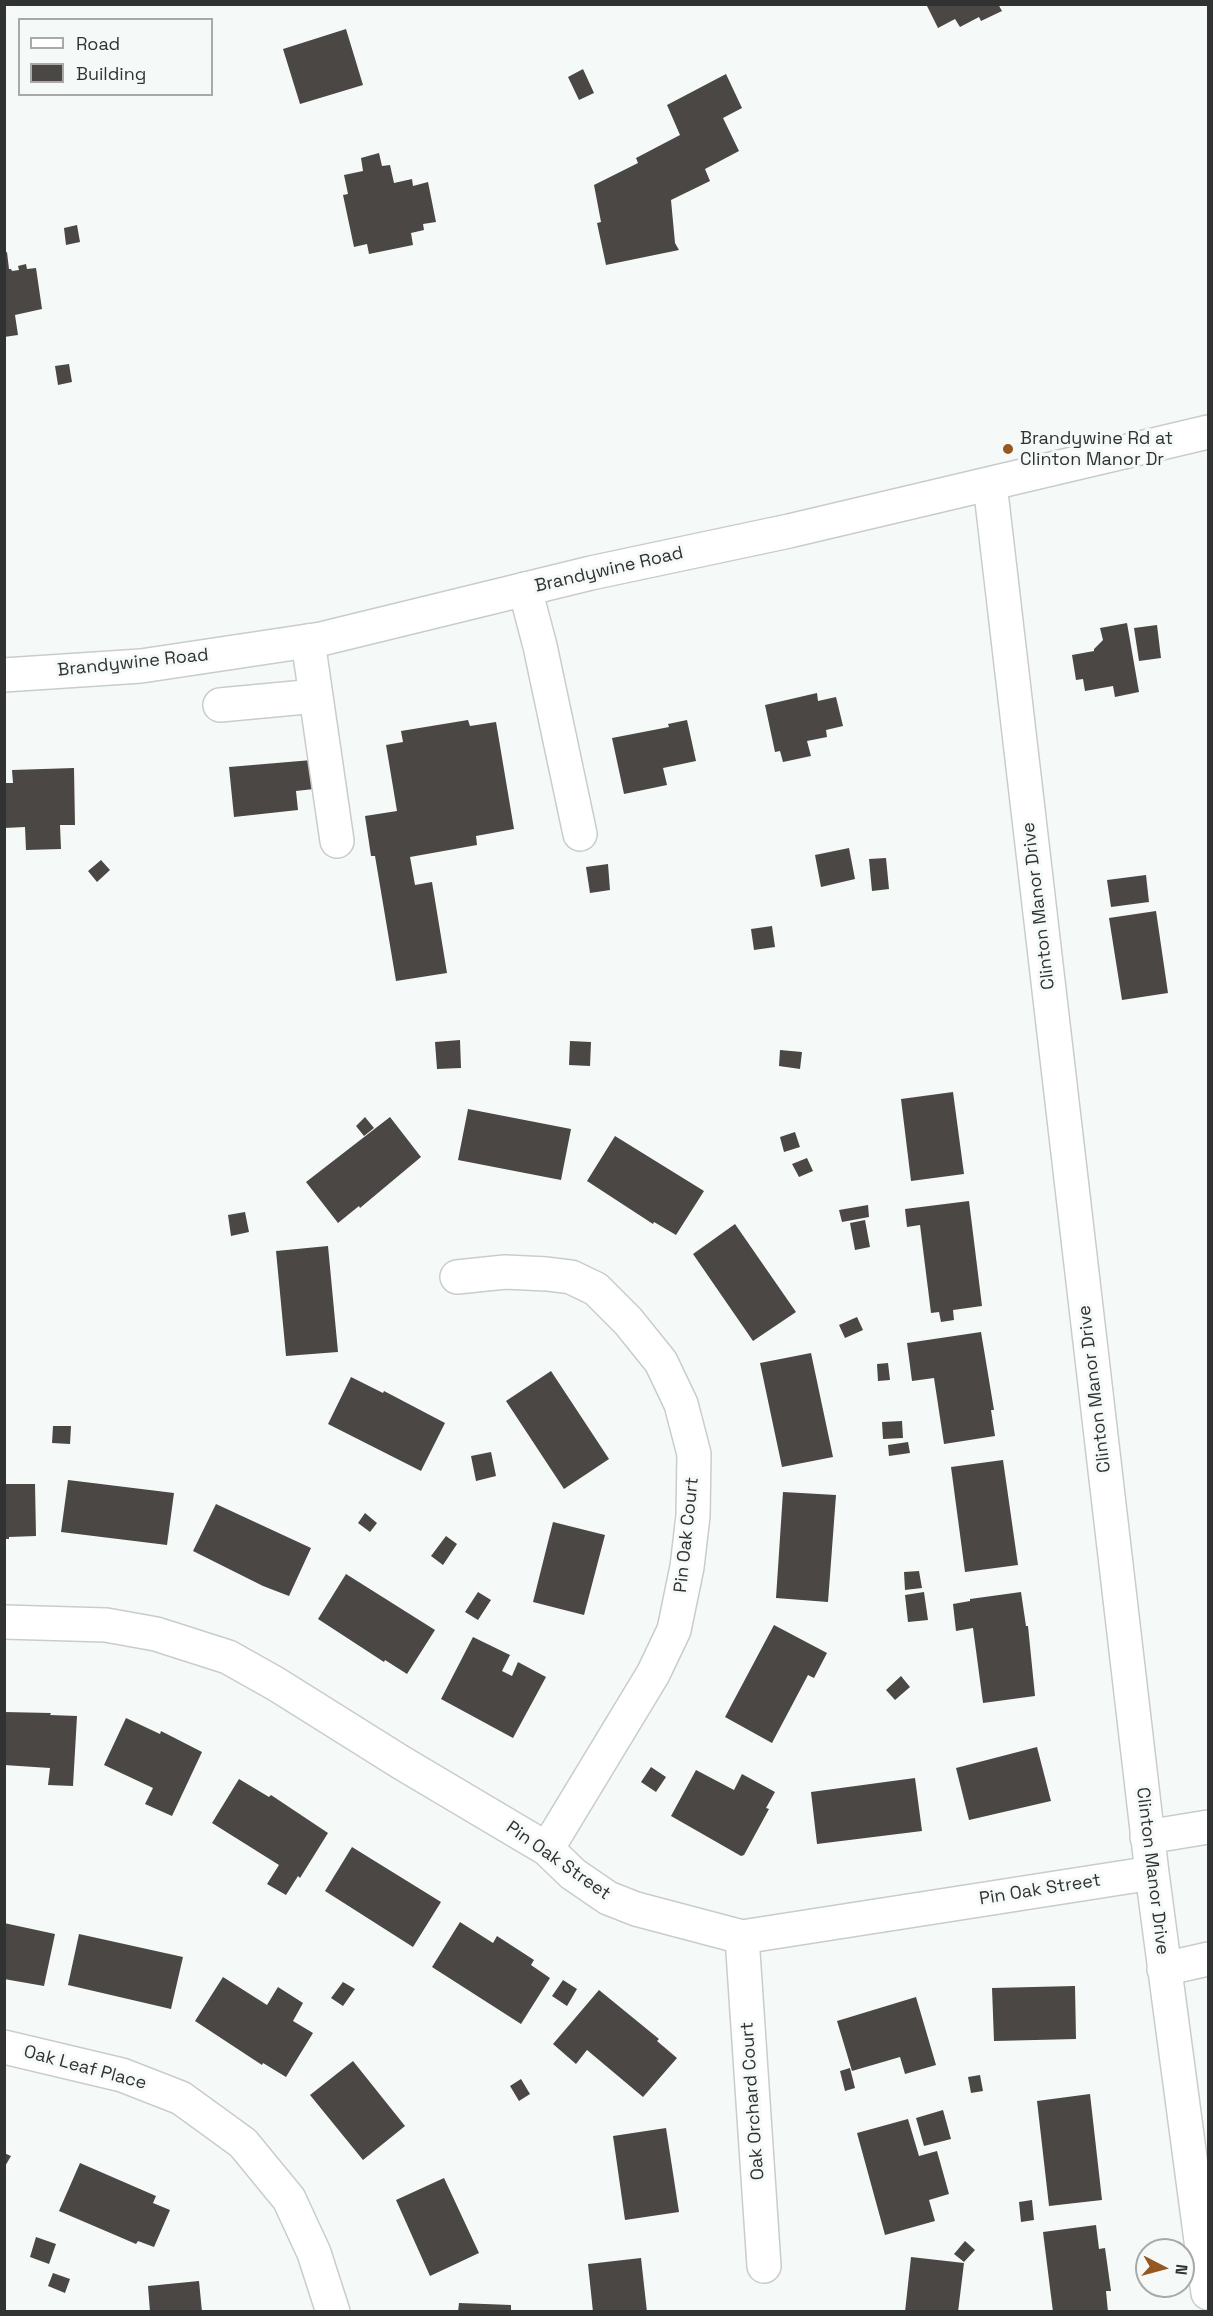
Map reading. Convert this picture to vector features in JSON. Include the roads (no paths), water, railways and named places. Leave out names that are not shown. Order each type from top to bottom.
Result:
[{"type":"street","name":"Brandywine Road","points":[[4,675],[141,666],[308,641],[1209,432]]},
{"type":"street","name":"Clinton Manor Drive","points":[[990,484],[1147,1837],[1209,2293]]},
{"type":"street","points":[[525,589],[540,646],[580,834]]},
{"type":"street","points":[[308,641],[337,841]]},
{"type":"street","points":[[220,705],[316,696]]},
{"type":"street","name":"Pin Oak Court","points":[[457,1277],[505,1272],[571,1277],[596,1289],[628,1321],[661,1362],[681,1404],[694,1454],[693,1516],[687,1568],[674,1630],[653,1674],[547,1849]]},
{"type":"street","name":"Pin Oak Street","points":[[4,1622],[106,1625],[156,1634],[228,1657],[547,1849],[573,1874],[608,1898],[636,1909],[742,1937],[1152,1873]]},
{"type":"street","points":[[1147,1837],[1209,1827]]},
{"type":"street","name":"Oak Orchard Court","points":[[742,1937],[764,2266]]},
{"type":"street","points":[[1164,1969],[1209,1959]]},
{"type":"street","name":"Oak Leaf Place","points":[[4,2047],[122,2075],[181,2098],[243,2143],[289,2199],[314,2253],[333,2312]]},
{"type":"place","name":"Brandywine Rd at Clinton Manor Dr","points":[[1008,449]]}]
